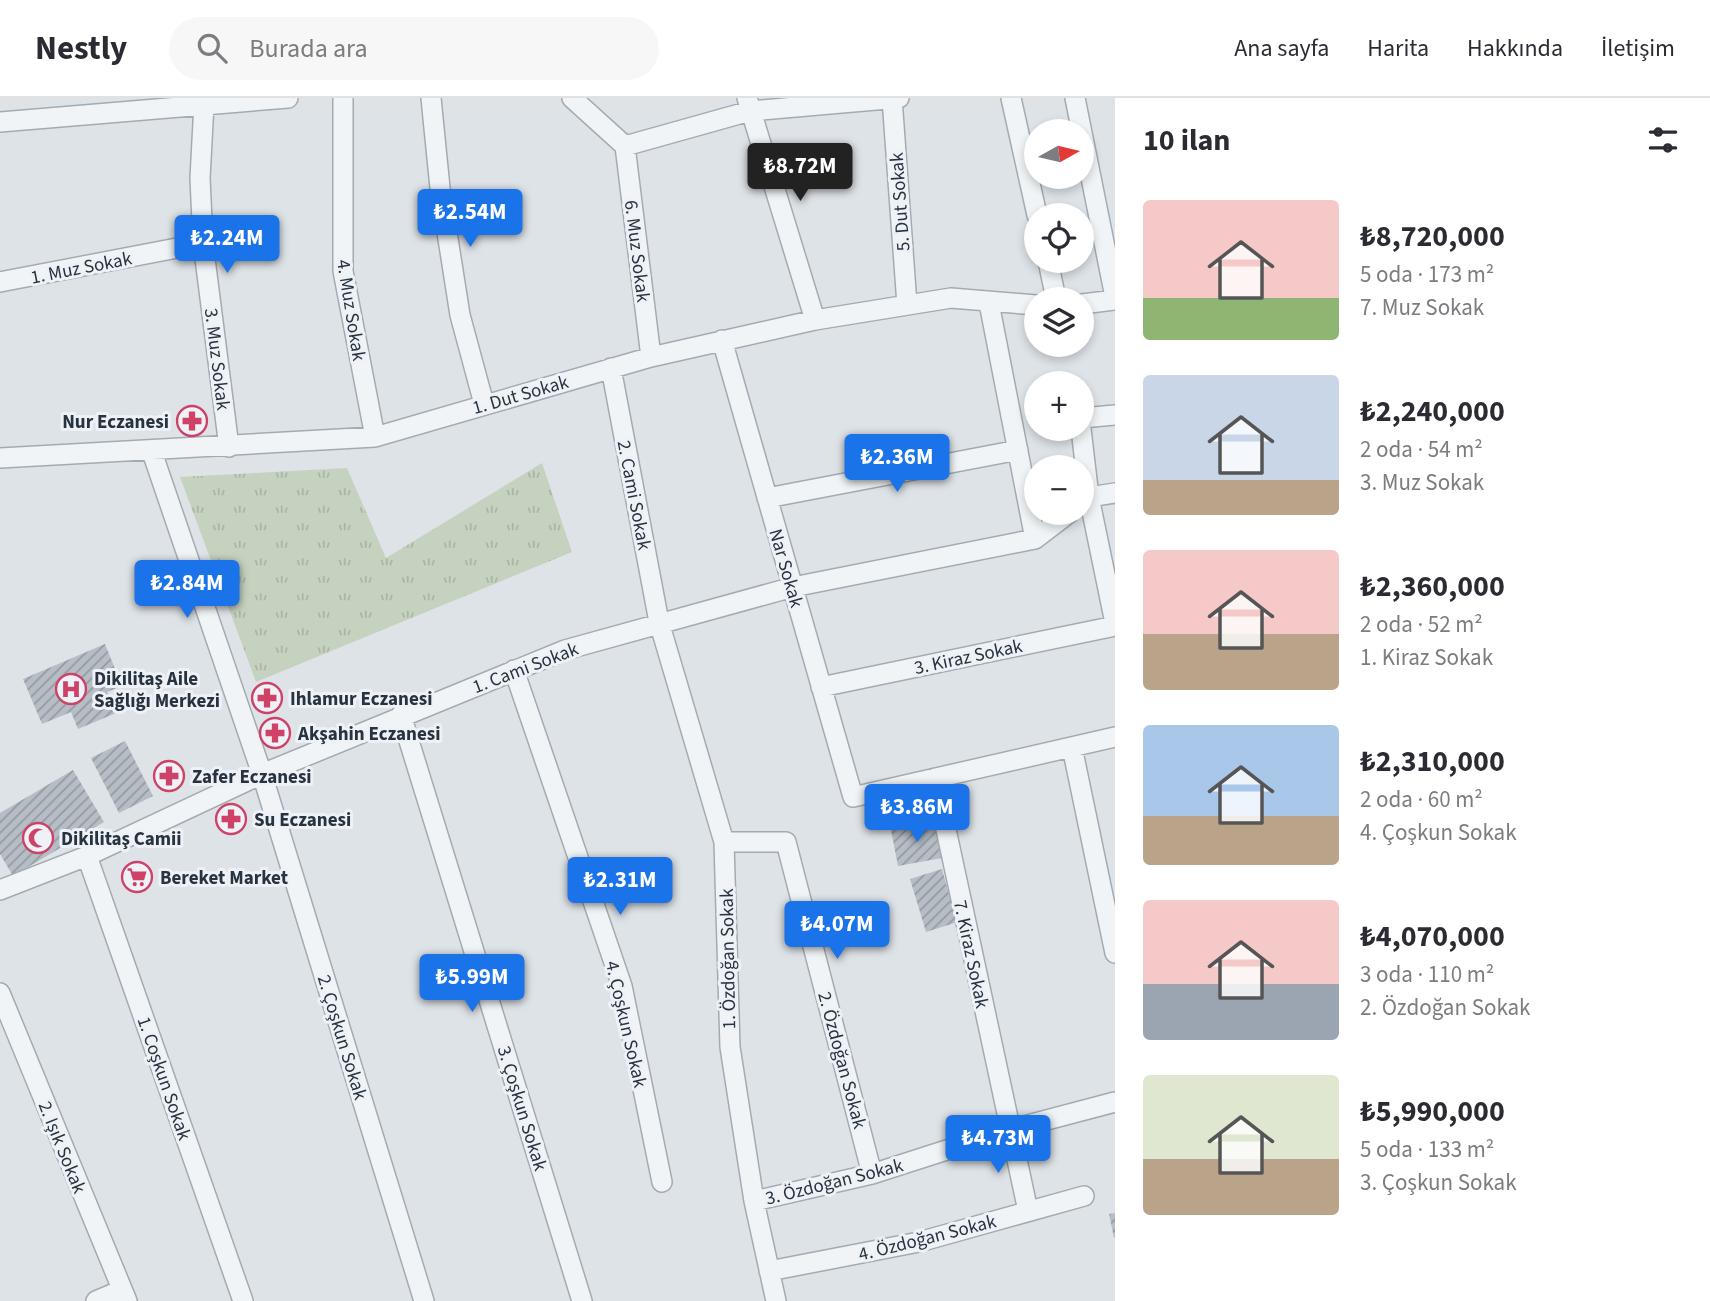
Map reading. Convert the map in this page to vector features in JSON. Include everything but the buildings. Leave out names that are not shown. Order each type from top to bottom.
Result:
[{"type":"street","points":[[0,122],[288,98]]},
{"type":"street","name":"4. Muz Sokak","points":[[343,98],[343,271],[375,437]]},
{"type":"street","points":[[431,98],[440,188],[460,314],[484,404]]},
{"type":"street","points":[[572,98],[625,146],[748,105],[894,99]]},
{"type":"street","points":[[1011,98],[1034,203]]},
{"type":"street","points":[[1075,98],[1115,298],[1094,302]]},
{"type":"street","name":"5. Dut Sokak","points":[[894,99],[907,305]]},
{"type":"street","name":"3. Muz Sokak","points":[[204,104],[200,178],[203,243],[229,447]]},
{"type":"street","points":[[748,105],[815,320]]},
{"type":"street","name":"6. Muz Sokak","points":[[625,146],[652,357]]},
{"type":"street","name":"1. Muz Sokak","points":[[0,282],[203,243]]},
{"type":"street","name":"1. Dut Sokak","points":[[0,458],[152,452],[375,437],[652,357],[815,320],[951,299],[1024,304]]},
{"type":"street","points":[[989,303],[1035,539]]},
{"type":"street","name":"Nar Sokak","points":[[722,340],[853,797],[935,778]]},
{"type":"street","name":"2. Cami Sokak","points":[[611,368],[659,622]]},
{"type":"street","points":[[1094,417],[1115,415]]},
{"type":"street","points":[[767,498],[1018,450]]},
{"type":"street","name":"2. Çoşkun Sokak","points":[[152,452],[262,774],[424,1301]]},
{"type":"street","points":[[1094,498],[1115,493]]},
{"type":"street","name":"1. Cami Sokak","points":[[0,890],[88,856],[262,774],[565,650],[793,587],[1035,539],[1053,525]]},
{"type":"street","points":[[1091,525],[1115,624]]},
{"type":"street","name":"1. Özdoğan Sokak","points":[[659,622],[724,842],[730,1047],[754,1202],[776,1301]]},
{"type":"street","name":"3. Kiraz Sokak","points":[[821,687],[1115,624]]},
{"type":"street","name":"4. Çoşkun Sokak","points":[[514,670],[622,986],[663,1182]]},
{"type":"street","name":"3. Çoşkun Sokak","points":[[401,715],[582,1301]]},
{"type":"street","points":[[935,778],[1115,737]]},
{"type":"street","points":[[1072,747],[1115,953]]},
{"type":"street","name":"7. Kiraz Sokak","points":[[935,778],[1027,1211]]},
{"type":"street","name":"2. Özdoğan Sokak","points":[[724,842],[786,842],[872,1174]]},
{"type":"street","name":"1. Coşkun Sokak","points":[[88,856],[243,1301]]},
{"type":"street","name":"2. Işık Sokak","points":[[0,993],[125,1296]]},
{"type":"street","name":"3. Özdoğan Sokak","points":[[754,1202],[872,1174],[1009,1130],[1115,1102]]},
{"type":"street","name":"4. Özdoğan Sokak","points":[[769,1271],[919,1242],[1084,1196]]},
{"type":"street","points":[[96,1301],[125,1296]]},
{"type":"green space","points":[[542,463],[572,552],[256,682],[180,477],[347,468],[386,558]]},
{"type":"place","name":"Nur Eczanesi","points":[[192,421]]},
{"type":"place","name":"Dikilitaş Aile Sağlığı Merkezi","points":[[71,689]]},
{"type":"place","name":"Ihlamur Eczanesi","points":[[267,698]]},
{"type":"place","name":"Akşahin Eczanesi","points":[[275,733]]},
{"type":"place","name":"Zafer Eczanesi","points":[[169,776]]},
{"type":"place","name":"Su Eczanesi","points":[[231,819]]},
{"type":"place","name":"Dikilitaş Camii","points":[[38,838]]},
{"type":"place","name":"Bereket Market","points":[[137,877]]}]
